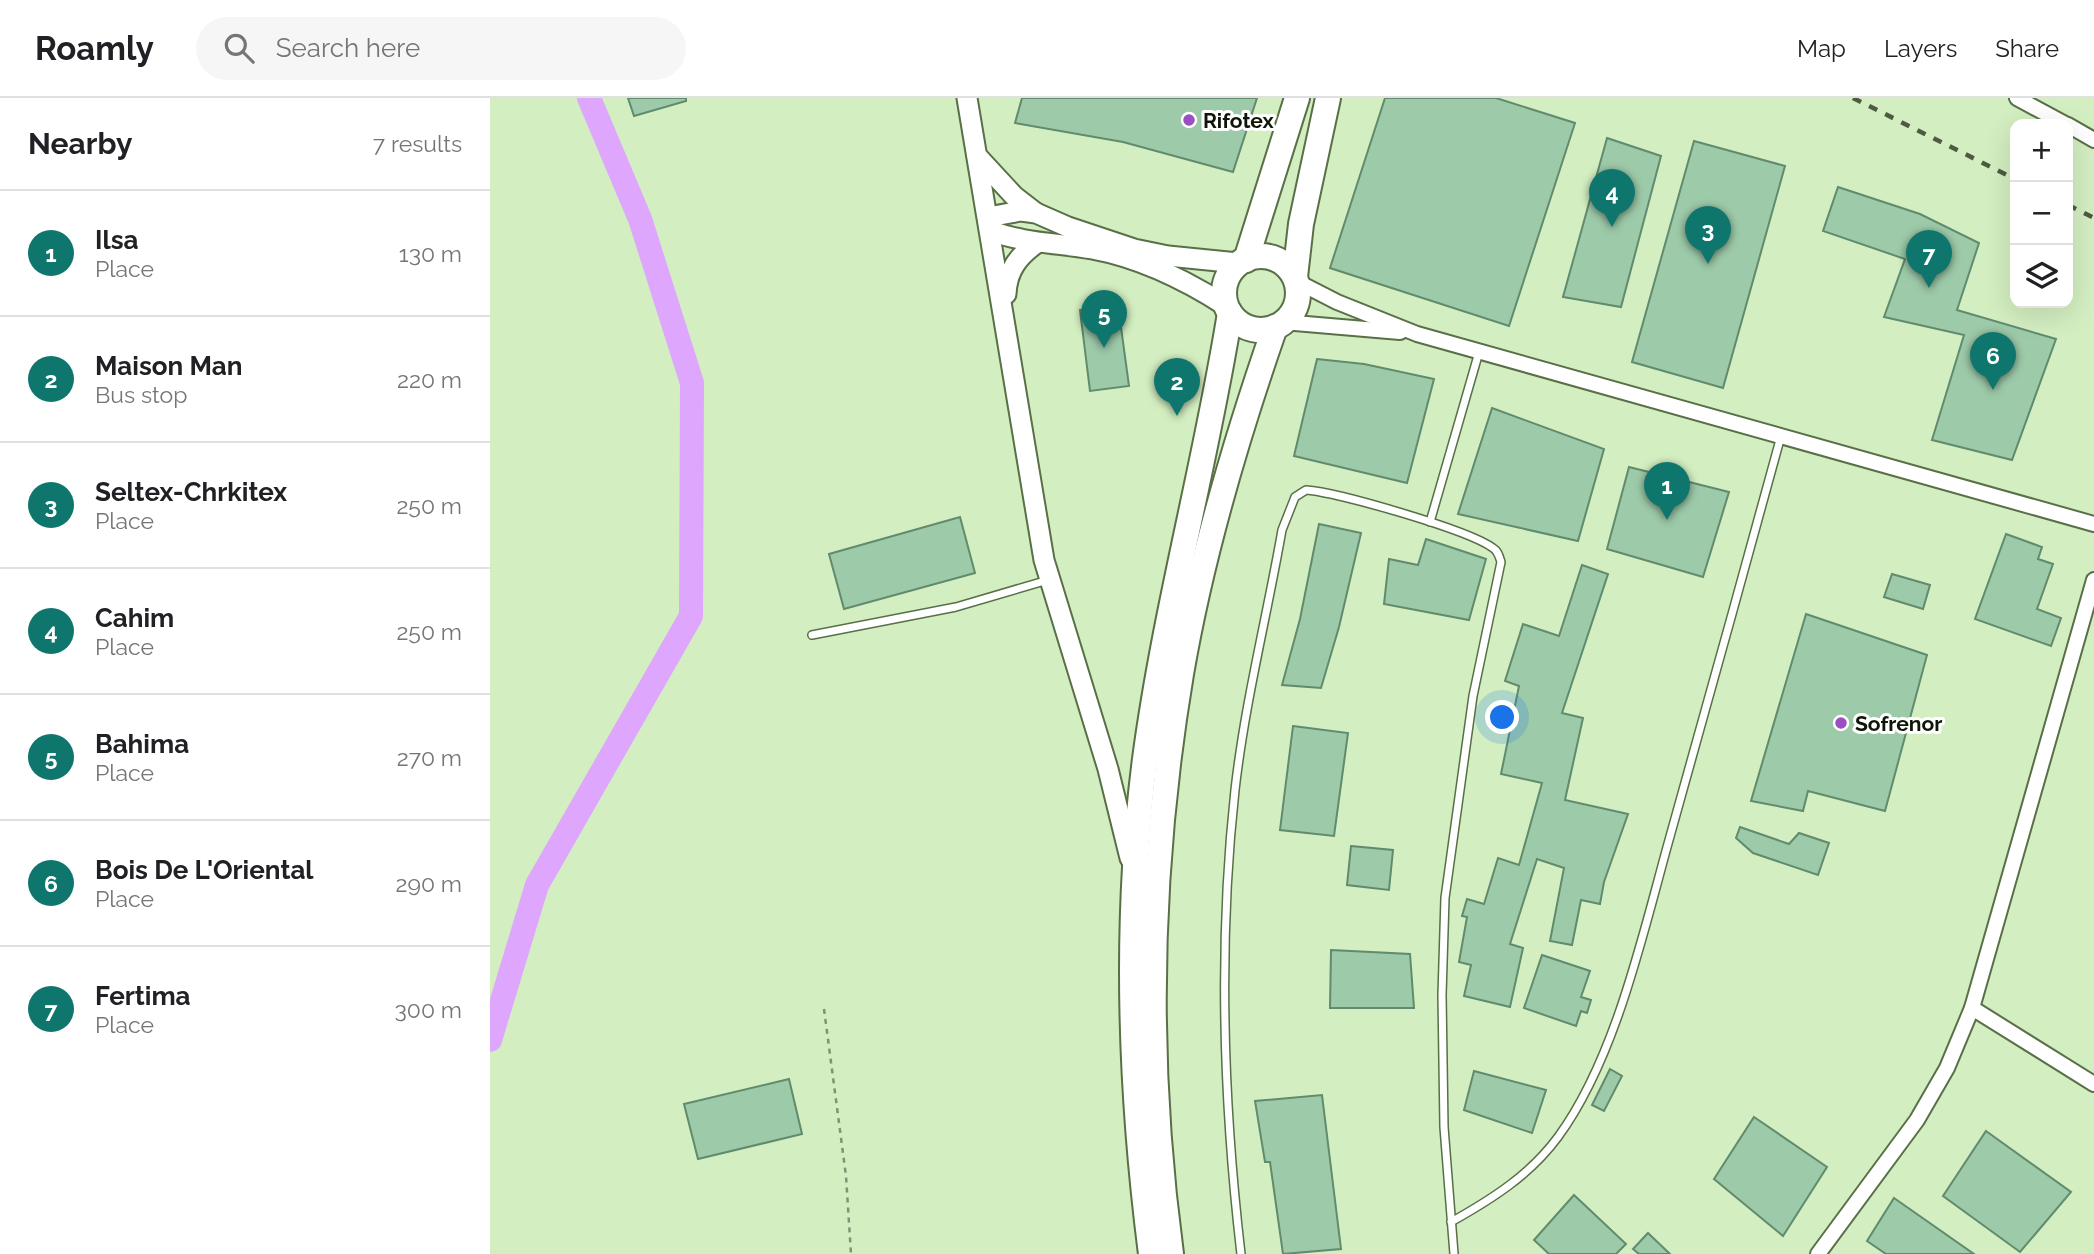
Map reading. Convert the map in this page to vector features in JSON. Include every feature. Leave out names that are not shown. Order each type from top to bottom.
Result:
[{"type":"highway","points":[[1152,1254],[1135,1100],[1135,880],[1145,762],[1159,668],[1228,310],[1225,283],[1242,261],[1297,98]]},
{"type":"highway","points":[[1171,1254],[1158,1132],[1154,1049],[1156,903],[1165,785],[1181,672],[1198,594],[1251,397],[1279,325],[1296,307],[1295,279],[1301,224],[1328,98]]},
{"type":"highway","points":[[1242,261],[1254,256],[1273,257],[1289,268],[1295,279]]},
{"type":"highway","points":[[1228,310],[1245,327],[1265,330],[1279,325]]},
{"type":"street","points":[[967,98],[1049,580],[1108,769],[1135,880]]},
{"type":"street","points":[[2017,98],[2056,119]]},
{"type":"street","points":[[2073,128],[2094,140]]},
{"type":"street","points":[[976,155],[1014,196],[1037,213],[1068,228],[1134,249],[1168,256],[1242,261]]},
{"type":"street","points":[[989,224],[1011,212],[1037,213]]},
{"type":"street","points":[[989,224],[1037,243],[1094,250],[1131,259],[1176,277],[1228,310]]},
{"type":"street","points":[[1006,316],[1010,273],[1024,252],[1037,243]]},
{"type":"street","points":[[1295,279],[1337,302],[1417,334],[2094,524]]},
{"type":"street","points":[[1279,325],[1417,334]]},
{"type":"street","points":[[1818,1254],[1917,1120],[1947,1068],[1972,1008],[2094,580]]},
{"type":"street","points":[[1972,1008],[2094,1084]]},
{"type":"lane","points":[[1430,522],[1479,351]]},
{"type":"lane","points":[[1451,1222],[1499,1195],[1537,1160],[1573,1113],[1594,1072],[1641,940],[1780,436]]},
{"type":"lane","points":[[1241,1254],[1227,1096],[1224,921],[1242,742],[1286,516],[1295,497],[1306,490],[1430,522],[1485,543],[1497,551],[1501,562],[1473,696],[1445,898],[1442,995],[1444,1127],[1454,1254]]},
{"type":"lane","points":[[812,635],[956,607],[1049,580]]},
{"type":"path","points":[[824,1009],[846,1176],[851,1254]]},
{"type":"building","points":[[628,98],[686,98],[686,101],[634,116]]},
{"type":"building","name":"Rifotex","points":[[1022,98],[1257,98],[1233,172],[1123,142],[1015,123]]},
{"type":"building","points":[[1385,98],[1496,98],[1575,123],[1509,326],[1330,268]]},
{"type":"building","points":[[1607,138],[1661,156],[1621,307],[1563,297]]},
{"type":"building","points":[[1694,141],[1785,166],[1723,388],[1632,362]]},
{"type":"building","points":[[1838,187],[1920,214],[1979,243],[1957,310],[2056,339],[2012,460],[1932,440],[1964,335],[1884,317],[1905,259],[1823,231]]},
{"type":"building","points":[[1118,305],[1129,386],[1090,391],[1080,310]]},
{"type":"building","points":[[1317,359],[1364,364],[1434,379],[1407,483],[1294,456]]},
{"type":"building","points":[[1492,408],[1604,449],[1578,541],[1458,514]]},
{"type":"building","points":[[1629,467],[1729,492],[1703,577],[1607,549]]},
{"type":"building","points":[[960,517],[975,573],[844,609],[829,554]]},
{"type":"building","points":[[1319,524],[1361,533],[1339,627],[1321,688],[1282,685],[1300,619]]},
{"type":"building","points":[[2006,534],[2042,547],[2038,559],[2053,564],[2037,609],[2061,618],[2051,646],[1975,619]]},
{"type":"building","points":[[1426,539],[1486,559],[1469,620],[1384,604],[1389,559],[1418,565]]},
{"type":"building","points":[[1582,565],[1608,574],[1562,713],[1583,718],[1565,800],[1628,814],[1604,882],[1600,904],[1581,900],[1572,945],[1550,941],[1564,868],[1537,859],[1510,944],[1523,948],[1510,1007],[1464,996],[1471,965],[1459,962],[1467,917],[1462,916],[1467,899],[1484,904],[1498,858],[1519,865],[1542,783],[1501,774],[1519,686],[1505,681],[1523,624],[1559,636]]},
{"type":"building","points":[[1892,574],[1930,585],[1923,609],[1884,597]]},
{"type":"building","name":"Sofrenor","points":[[1806,614],[1927,655],[1885,811],[1808,791],[1803,811],[1751,801]]},
{"type":"building","points":[[1293,726],[1348,733],[1334,836],[1280,830]]},
{"type":"building","points":[[1740,827],[1789,844],[1799,833],[1829,843],[1818,875],[1753,853],[1736,838]]},
{"type":"building","points":[[1351,846],[1393,850],[1389,890],[1347,885]]},
{"type":"building","points":[[1331,950],[1410,954],[1414,1008],[1330,1008]]},
{"type":"building","points":[[1542,955],[1590,971],[1581,997],[1591,1000],[1587,1013],[1581,1011],[1576,1026],[1524,1008]]},
{"type":"building","points":[[1610,1069],[1622,1076],[1604,1111],[1592,1105]]},
{"type":"building","points":[[1474,1071],[1546,1090],[1532,1133],[1464,1110]]},
{"type":"building","points":[[789,1079],[802,1134],[698,1159],[684,1104]]},
{"type":"building","points":[[1322,1095],[1341,1249],[1283,1254],[1270,1162],[1265,1162],[1255,1101]]},
{"type":"building","points":[[1754,1117],[1827,1167],[1783,1236],[1714,1179]]},
{"type":"building","points":[[1986,1131],[2071,1192],[2020,1252],[1943,1196]]},
{"type":"building","points":[[1574,1195],[1626,1244],[1616,1254],[1549,1254],[1534,1240]]},
{"type":"building","points":[[1894,1198],[1974,1254],[1886,1254],[1867,1241]]},
{"type":"building","points":[[1648,1233],[1670,1254],[1639,1254],[1633,1249]]},
{"type":"waterway","points":[[490,1040],[537,885],[691,616],[692,383],[640,219],[589,98]]},
{"type":"railway","points":[[1853,98],[2010,176]]},
{"type":"railway","points":[[2073,208],[2094,218]]},
{"type":"place","name":"Rifotex","points":[[1189,120]]},
{"type":"place","name":"Cahim","points":[[1612,227]]},
{"type":"place","name":"Seltex-Chrkitex","points":[[1708,264]]},
{"type":"place","name":"Fertima","points":[[1929,288]]},
{"type":"place","name":"Bahima","points":[[1104,348]]},
{"type":"place","name":"Bois De L'Oriental","points":[[1993,390]]},
{"type":"place","name":"Maison Man","points":[[1177,416]]},
{"type":"place","name":"Ilsa","points":[[1667,520]]},
{"type":"place","name":"Sofrenor","points":[[1841,723]]}]
